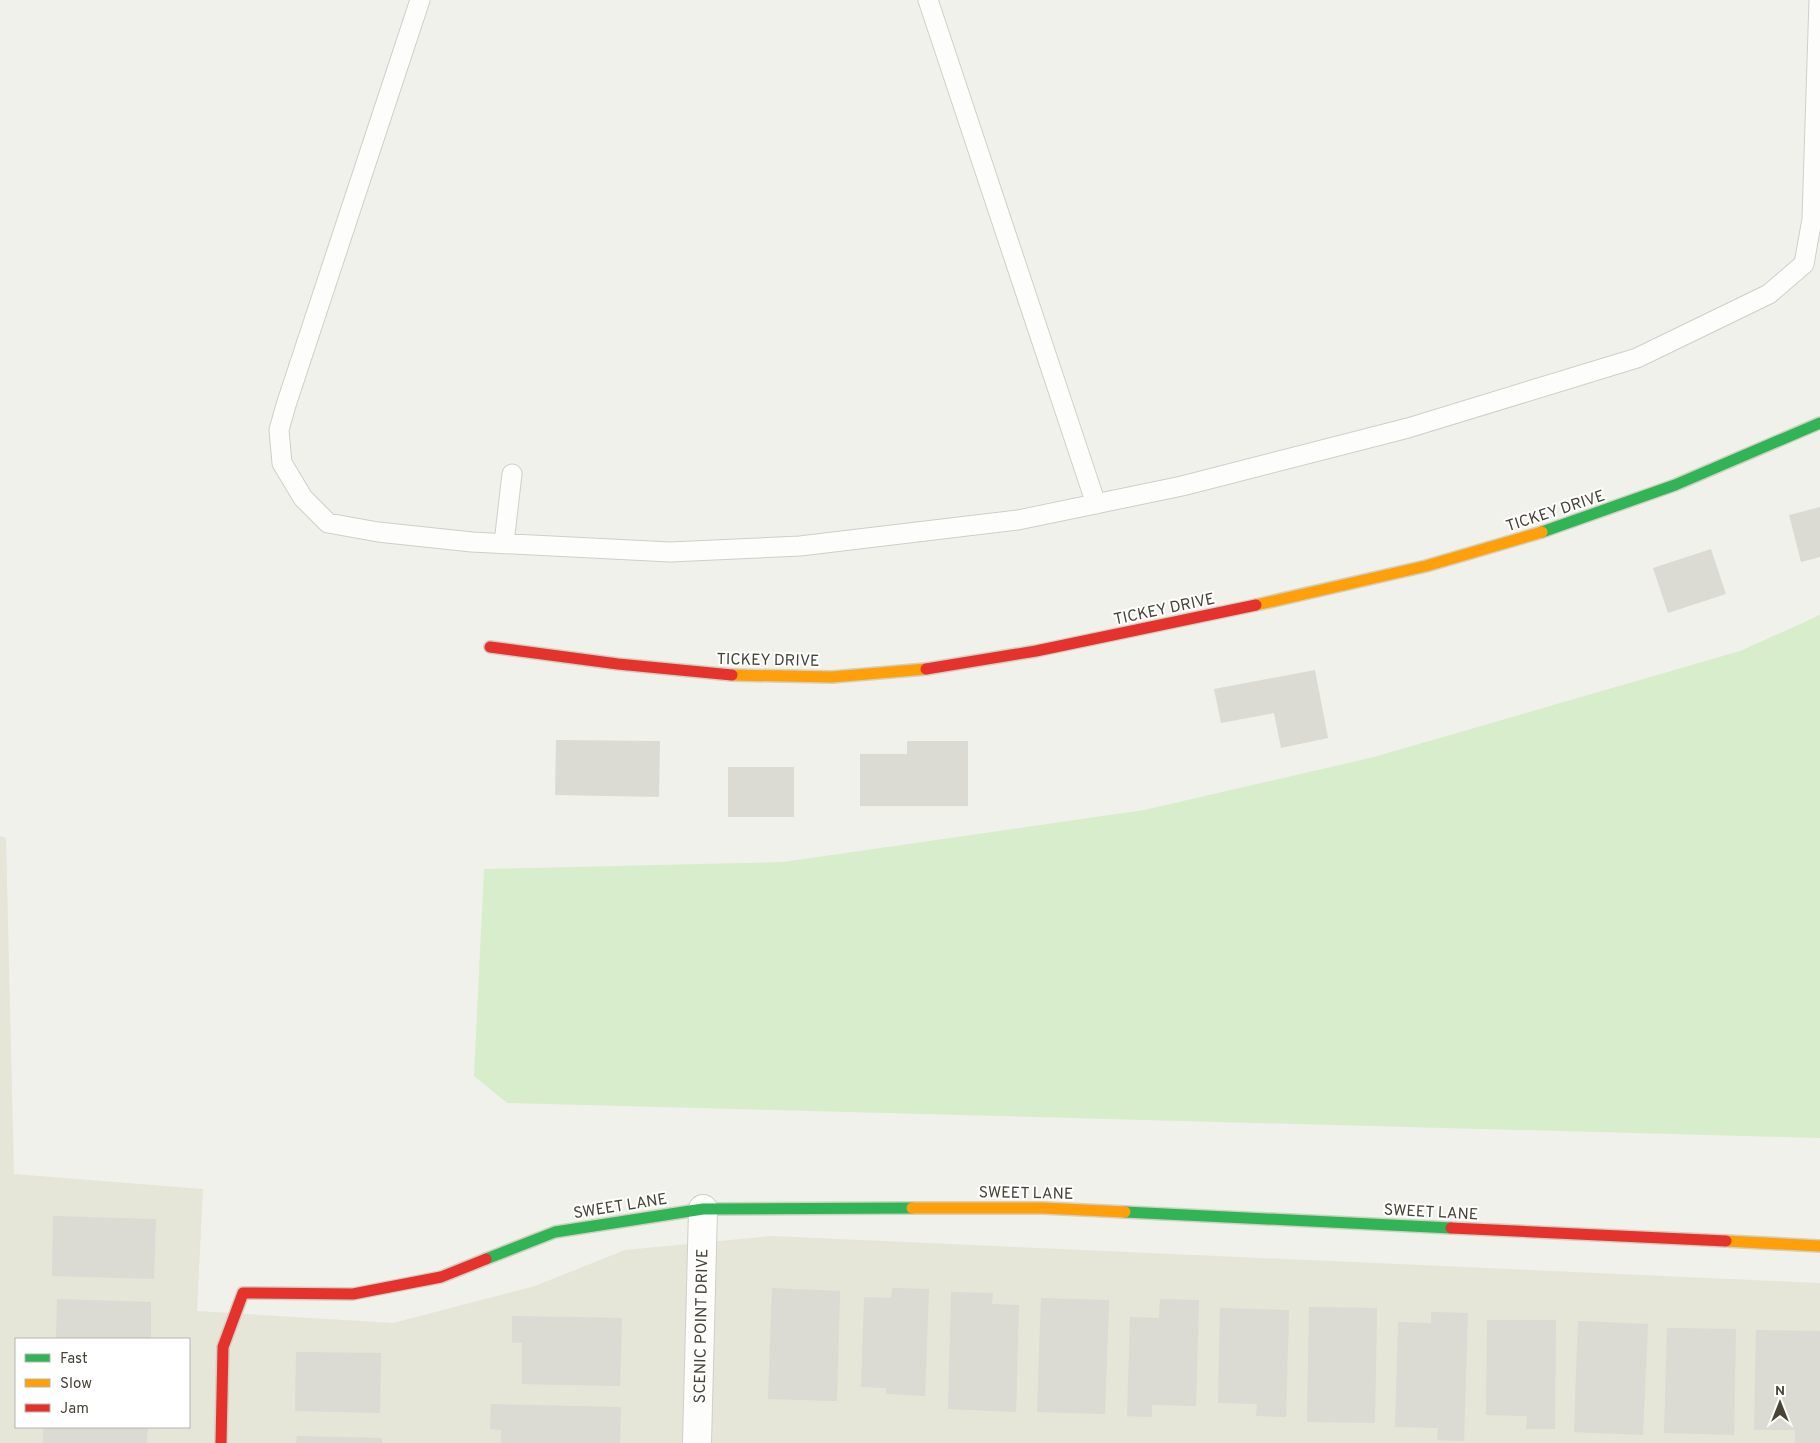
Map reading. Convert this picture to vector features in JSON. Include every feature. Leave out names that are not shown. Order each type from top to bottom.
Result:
[{"type":"street","name":"TICKEY DRIVE","points":[[490,647],[700,674],[772,676],[830,677],[886,674],[995,659],[1298,597],[1427,566],[1536,534],[1634,501],[1744,458],[1820,423]]},
{"type":"street","name":"SWEET LANE","points":[[220,1443],[223,1347],[243,1294],[353,1294],[441,1277],[555,1232],[703,1209],[1043,1208],[1820,1246]]},
{"type":"street","name":"SCENIC POINT DRIVE","points":[[697,1443],[703,1209]]},
{"type":"lane","points":[[420,0],[286,404],[279,430],[282,463],[303,498],[328,522],[378,532],[472,542],[670,552],[800,546],[1018,520],[1182,486],[1408,428],[1637,358],[1769,294],[1804,264],[1812,219],[1819,0]]},
{"type":"lane","points":[[928,0],[1096,504]]},
{"type":"lane","points":[[504,543],[512,474]]},
{"type":"shaded area","points":[[0,836],[6,838],[14,1174],[203,1189],[197,1311],[393,1323],[535,1286],[625,1250],[771,1236],[1820,1283],[1820,1443],[0,1443]]},
{"type":"green space","points":[[1820,615],[1820,1138],[507,1103],[474,1076],[484,869],[783,862],[1144,810],[1374,757],[1740,651]]},
{"type":"building","points":[[1820,507],[1820,557],[1801,562],[1789,515]]},
{"type":"building","points":[[1711,549],[1726,594],[1668,613],[1653,568]]},
{"type":"building","points":[[1315,670],[1328,738],[1281,748],[1274,713],[1221,723],[1214,689]]},
{"type":"building","points":[[556,740],[660,741],[659,797],[555,795]]},
{"type":"building","points":[[907,741],[968,741],[968,806],[860,806],[860,754],[907,754]]},
{"type":"building","points":[[728,767],[794,767],[794,817],[728,817]]},
{"type":"building","points":[[53,1216],[156,1219],[154,1279],[52,1276]]},
{"type":"building","points":[[772,1288],[840,1291],[837,1401],[768,1399]]},
{"type":"building","points":[[892,1288],[929,1289],[925,1396],[886,1394],[886,1388],[861,1387],[864,1297],[891,1298]]},
{"type":"building","points":[[951,1292],[993,1293],[992,1304],[1019,1305],[1016,1412],[948,1409]]},
{"type":"building","points":[[1041,1298],[1109,1300],[1105,1414],[1037,1412]]},
{"type":"building","points":[[57,1299],[151,1302],[151,1338],[56,1338]]},
{"type":"building","points":[[1160,1299],[1199,1300],[1196,1406],[1152,1405],[1152,1417],[1127,1416],[1130,1317],[1159,1318]]},
{"type":"building","points":[[1309,1307],[1377,1308],[1375,1423],[1307,1422]]},
{"type":"building","points":[[1220,1308],[1289,1310],[1286,1417],[1256,1416],[1257,1404],[1218,1403]]},
{"type":"building","points":[[1431,1312],[1468,1313],[1464,1441],[1437,1440],[1438,1428],[1395,1427],[1398,1322],[1431,1323]]},
{"type":"building","points":[[512,1316],[622,1318],[620,1386],[522,1384],[522,1343],[512,1343]]},
{"type":"building","points":[[1487,1320],[1556,1320],[1555,1429],[1526,1429],[1527,1416],[1486,1415]]},
{"type":"building","points":[[1578,1321],[1648,1324],[1643,1435],[1574,1432]]},
{"type":"building","points":[[1667,1328],[1736,1329],[1734,1435],[1664,1433]]},
{"type":"building","points":[[1756,1330],[1820,1331],[1820,1443],[1795,1443],[1795,1430],[1754,1430]]},
{"type":"building","points":[[296,1352],[381,1353],[380,1413],[295,1411]]},
{"type":"building","points":[[491,1404],[621,1407],[620,1443],[501,1443],[501,1430],[490,1429]]},
{"type":"building","points":[[43,1428],[148,1428],[147,1443],[43,1443]]},
{"type":"building","points":[[297,1436],[382,1438],[382,1443],[296,1443]]},
{"type":"traffic: fast","points":[[1542,532],[1675,485],[1820,423]]},
{"type":"traffic: fast","points":[[486,1259],[555,1232],[703,1209],[912,1208]]},
{"type":"traffic: fast","points":[[1125,1212],[1451,1228]]},
{"type":"traffic: slow","points":[[1256,605],[1426,566],[1542,532]]},
{"type":"traffic: slow","points":[[732,675],[832,677],[926,669]]},
{"type":"traffic: slow","points":[[912,1208],[1043,1208],[1125,1212]]},
{"type":"traffic: slow","points":[[1726,1241],[1820,1246]]},
{"type":"traffic: jam","points":[[926,669],[1036,651],[1256,605]]},
{"type":"traffic: jam","points":[[490,647],[618,664],[732,675]]},
{"type":"traffic: jam","points":[[1451,1228],[1726,1241]]},
{"type":"traffic: jam","points":[[221,1443],[223,1347],[243,1293],[353,1294],[441,1277],[486,1259]]}]
